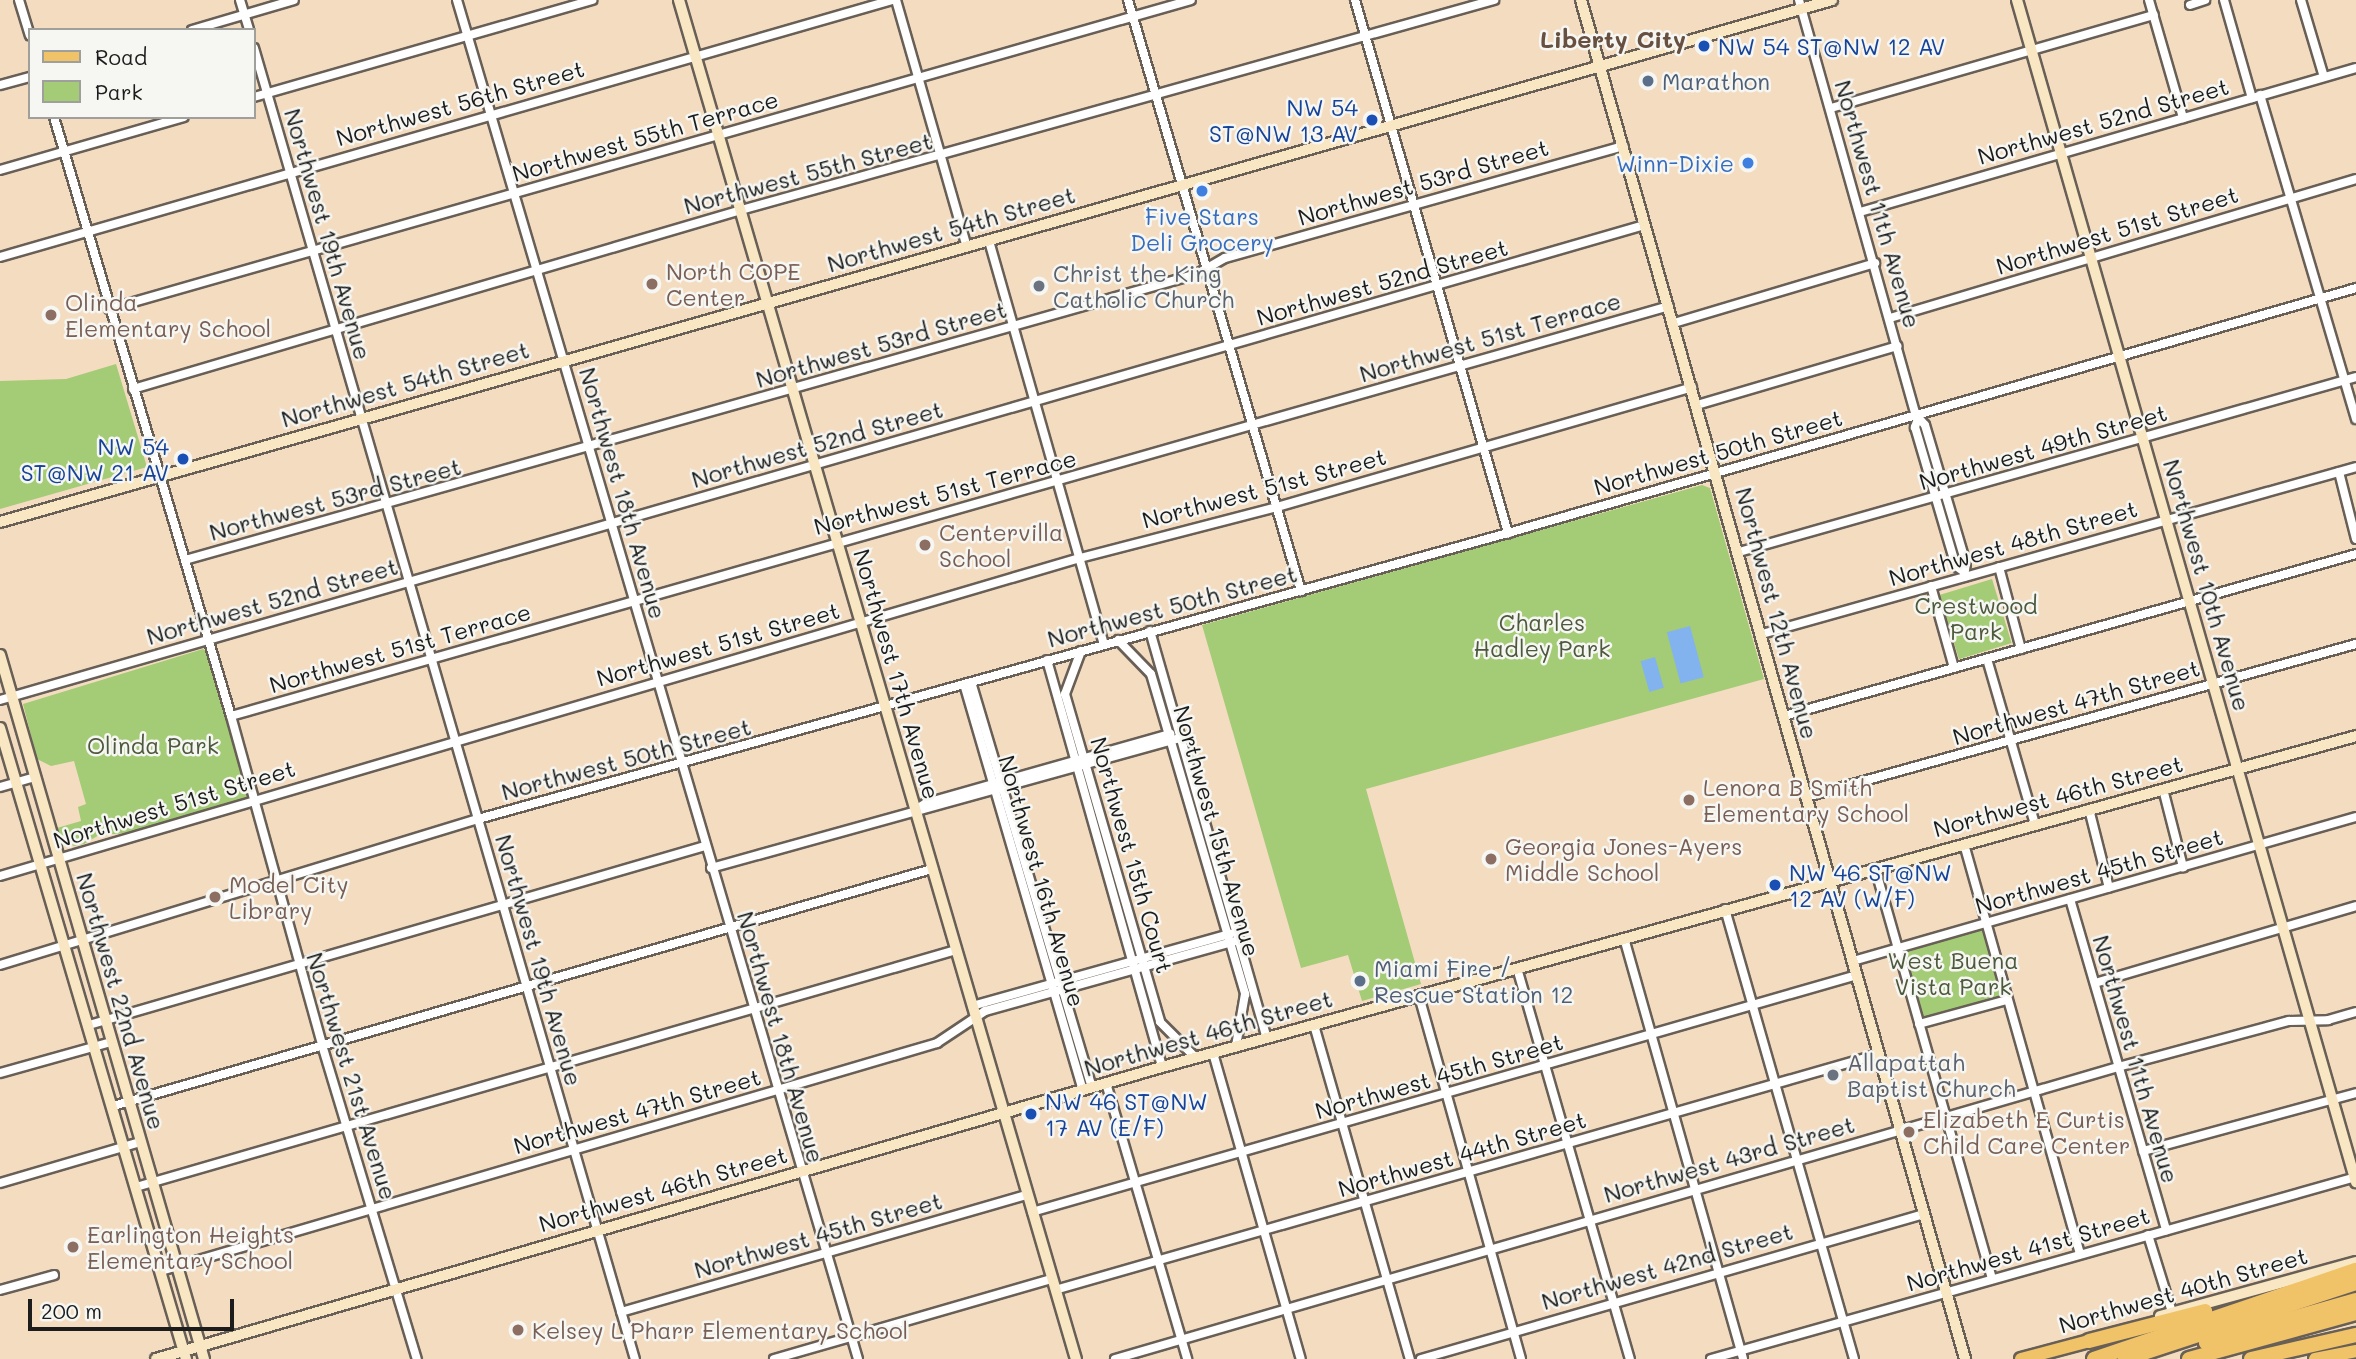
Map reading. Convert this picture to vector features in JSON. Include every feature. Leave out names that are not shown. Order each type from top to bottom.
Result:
[{"type":"highway","points":[[2094,1359],[2356,1270]]},
{"type":"highway","points":[[2089,1341],[2328,1279]]},
{"type":"highway","points":[[2125,1359],[2356,1283]]},
{"type":"highway","points":[[2138,1359],[2356,1300]]},
{"type":"highway","points":[[2189,1359],[2356,1313]]},
{"type":"highway","points":[[2313,1352],[2356,1327]]},
{"type":"highway","points":[[2251,1359],[2313,1352],[2356,1335]]},
{"type":"main road","name":"Northwest 17th Avenue","points":[[679,0],[1076,1359]]},
{"type":"main road","name":"Northwest 12th Avenue","points":[[1581,0],[1698,405],[1965,1359]]},
{"type":"main road","name":"Northwest 54th Street","points":[[0,522],[1392,126],[1800,4],[1832,0]]},
{"type":"main road","name":"Northwest 10th Avenue","points":[[2017,0],[2356,1179]]},
{"type":"main road","name":"Northwest 22nd Avenue","points":[[0,655],[204,1359]]},
{"type":"main road","name":"Northwest 22nd Avenue","points":[[0,728],[185,1355]]},
{"type":"main road","name":"Northwest 46th Street","points":[[156,1359],[185,1355],[200,1345],[1002,1112],[1829,880],[2356,736]]},
{"type":"main road","name":"Northwest 40th Street","points":[[2021,1359],[2089,1341],[2172,1312],[2356,1262]]},
{"type":"main road","points":[[2313,1352],[2356,1351]]},
{"type":"street","points":[[19,0],[28,29]]},
{"type":"street","points":[[240,0],[248,28]]},
{"type":"street","points":[[199,28],[294,0]]},
{"type":"street","name":"Northwest 18th Avenue","points":[[457,0],[799,1171],[858,1359]]},
{"type":"street","points":[[256,96],[592,0]]},
{"type":"street","points":[[894,0],[967,247]]},
{"type":"street","name":"Northwest 56th Street","points":[[0,257],[894,0]]},
{"type":"street","points":[[1128,0],[1185,185],[1301,591]]},
{"type":"street","name":"Northwest 55th Terrace","points":[[108,309],[1191,0]]},
{"type":"street","points":[[1355,0],[1437,285],[1464,365],[1483,446],[1508,533]]},
{"type":"street","name":"Northwest 55th Street","points":[[133,389],[741,210],[941,157],[1366,37],[1471,3],[1494,0]]},
{"type":"street","points":[[2149,0],[2183,118]]},
{"type":"street","points":[[2190,5],[2205,0]]},
{"type":"street","points":[[2224,0],[2290,199],[2356,419]]},
{"type":"street","points":[[2301,0],[2324,77]]},
{"type":"street","name":"Northwest 11th Avenue","points":[[1800,4],[1898,346],[1917,417],[1915,427],[1956,566],[1964,574]]},
{"type":"street","points":[[1831,108],[2154,15]]},
{"type":"street","name":"Northwest 19th Avenue","points":[[256,55],[635,1359]]},
{"type":"street","name":"Northwest 52nd Street","points":[[1860,212],[2356,68]]},
{"type":"street","points":[[0,85],[28,77]]},
{"type":"street","name":"Northwest 21st Avenue","points":[[55,119],[108,309],[231,716],[298,964],[417,1359]]},
{"type":"street","points":[[0,170],[177,119]]},
{"type":"street","name":"Northwest 53rd Street","points":[[185,560],[589,449],[793,388],[1197,274],[1208,266],[1415,204],[1624,146]]},
{"type":"street","name":"Northwest 51st Street","points":[[1890,318],[2356,180]]},
{"type":"street","name":"Northwest 52nd Street","points":[[0,700],[1645,225]]},
{"type":"street","points":[[989,241],[1104,644]]},
{"type":"street","points":[[1674,323],[1875,263]]},
{"type":"street","name":"Northwest 50th Street","points":[[0,965],[64,948],[478,819],[1508,533],[2356,288]]},
{"type":"street","name":"Northwest 51st Terrace","points":[[231,716],[837,541],[1058,482],[1251,422],[1669,306]]},
{"type":"street","points":[[1698,405],[1898,346]]},
{"type":"street","name":"Northwest 49th Street","points":[[1739,552],[2356,377]]},
{"type":"street","name":"Northwest 51st Street","points":[[0,876],[1080,558],[1277,507],[1692,387]]},
{"type":"street","name":"Northwest 11th Avenue","points":[[1917,417],[1925,425],[1966,564],[1964,574]]},
{"type":"street","name":"Northwest 48th Street","points":[[1762,634],[1931,586],[1964,574],[1999,567],[2356,467]]},
{"type":"street","points":[[2339,472],[2356,539]]},
{"type":"street","points":[[1784,716],[2356,554]]},
{"type":"street","points":[[1999,567],[2021,649]]},
{"type":"street","points":[[1931,586],[1954,668]]},
{"type":"street","name":"Northwest 15th Avenue","points":[[1150,631],[1192,775],[1204,836]]},
{"type":"street","name":"Northwest 15th Avenue","points":[[1118,640],[1146,665],[1152,676],[1169,738],[1204,836],[1251,1002],[1267,1038]]},
{"type":"street","name":"Northwest 47th Street","points":[[1806,797],[2356,644]]},
{"type":"street","points":[[1061,695],[1081,651]]},
{"type":"street","points":[[1987,659],[2035,824]]},
{"type":"street","name":"Northwest 15th Court","points":[[1047,660],[1061,695],[1156,1023],[1162,1067]]},
{"type":"street","points":[[1152,676],[1161,673]]},
{"type":"street","name":"Northwest 16th Avenue","points":[[968,683],[1087,1089]]},
{"type":"street","points":[[711,868],[1180,734]]},
{"type":"street","points":[[1182,778],[1192,775]]},
{"type":"street","points":[[0,787],[35,777]]},
{"type":"street","points":[[2163,789],[2183,867]]},
{"type":"street","points":[[2089,809],[2109,888]]},
{"type":"street","name":"Northwest 45th Street","points":[[1853,961],[2356,817]]},
{"type":"street","points":[[1964,844],[2080,1254]]},
{"type":"street","points":[[89,1025],[705,846]]},
{"type":"street","points":[[1875,868],[1992,1279]]},
{"type":"street","points":[[113,1106],[932,869]]},
{"type":"street","name":"Northwest 11th Avenue","points":[[2070,899],[2166,1230]]},
{"type":"street","points":[[2095,983],[2356,906]]},
{"type":"street","points":[[1725,909],[1854,1359]]},
{"type":"street","name":"Northwest 47th Street","points":[[972,1006],[1015,998],[1233,937]]},
{"type":"street","points":[[1624,938],[1742,1355]]},
{"type":"street","points":[[136,1187],[956,950]]},
{"type":"street","points":[[1517,968],[1630,1359]]},
{"type":"street","name":"Northwest 45th Street","points":[[1032,1212],[1447,1096],[1857,975]]},
{"type":"street","points":[[1419,996],[1521,1359]]},
{"type":"street","name":"Northwest 47th Street","points":[[161,1271],[371,1207],[937,1043],[975,1018],[1015,998]]},
{"type":"street","points":[[1919,1024],[2007,1000]]},
{"type":"street","name":"Northwest 15th Avenue","points":[[1237,1046],[1251,1002]]},
{"type":"street","name":"Northwest 43rd Street","points":[[1115,1359],[1286,1306],[2118,1067],[2309,1019],[2356,1012]]},
{"type":"street","name":"Northwest 15th Court","points":[[1156,1023],[1196,1058]]},
{"type":"street","points":[[1314,1025],[1410,1359]]},
{"type":"street","points":[[0,1073],[111,1042]]},
{"type":"street","points":[[1213,1053],[1301,1359]]},
{"type":"street","name":"Northwest 44th Street","points":[[774,1359],[1054,1284],[1158,1262],[1879,1054]]},
{"type":"street","points":[[1106,1083],[1187,1359]]},
{"type":"street","points":[[2143,1151],[2356,1093]]},
{"type":"street","points":[[0,1182],[140,1142]]},
{"type":"street","name":"Northwest 41st Street","points":[[1711,1359],[1742,1355],[1843,1320],[2356,1179]]},
{"type":"street","name":"Northwest 45th Street","points":[[621,1312],[825,1251],[1027,1195]]},
{"type":"street","name":"Northwest 42nd Street","points":[[1421,1359],[1513,1330],[1924,1213]]},
{"type":"street","points":[[2148,1235],[2172,1312]]},
{"type":"street","points":[[0,1290],[54,1275]]},
{"type":"green space","points":[[116,364],[147,467],[0,509],[0,381],[66,379]]},
{"type":"green space","name":"Charles Hadley Park","points":[[1702,485],[1710,488],[1764,679],[1366,789],[1421,984],[1362,1001],[1348,955],[1301,968],[1202,625]]},
{"type":"green space","name":"Crestwood Park","points":[[1992,579],[2012,643],[1959,659],[1939,595]]},
{"type":"green space","name":"Olinda Park","points":[[203,649],[208,652],[247,797],[129,833],[99,835],[84,844],[74,846],[61,839],[57,828],[81,821],[78,807],[86,804],[74,761],[51,766],[37,759],[23,704]]},
{"type":"green space","name":"West Buena Vista Park","points":[[1982,930],[2001,995],[1924,1017],[1905,952]]},
{"type":"water","points":[[1690,626],[1704,677],[1681,683],[1667,632]]},
{"type":"water","points":[[1655,657],[1664,688],[1649,692],[1641,661]]},
{"type":"place","name":"NW 54 ST@NW 12 AV","points":[[1704,46]]},
{"type":"place","name":"Marathon","points":[[1648,81]]},
{"type":"place","name":"NW 54 ST@NW 13 AV","points":[[1372,120]]},
{"type":"place","name":"Winn-Dixie","points":[[1748,163]]},
{"type":"place","name":"Five Stars Deli Grocery","points":[[1202,191]]},
{"type":"place","name":"North COPE Center","points":[[652,284]]},
{"type":"place","name":"Christ the King Catholic Church","points":[[1039,286]]},
{"type":"place","name":"Olinda Elementary School","points":[[51,315]]},
{"type":"place","name":"NW 54 ST@NW 21 AV","points":[[183,459]]},
{"type":"place","name":"Centervilla School","points":[[925,545]]},
{"type":"place","name":"Lenora B Smith Elementary School","points":[[1689,800]]},
{"type":"place","name":"Georgia Jones-Ayers Middle School","points":[[1491,859]]},
{"type":"place","name":"NW 46 ST@NW 12 AV (W/F)","points":[[1775,885]]},
{"type":"place","name":"Model City Library","points":[[215,897]]},
{"type":"place","name":"Miami Fire / Rescue Station 12","points":[[1360,981]]},
{"type":"place","name":"Allapattah Baptist Church","points":[[1833,1075]]},
{"type":"place","name":"NW 46 ST@NW 17 AV (E/F)","points":[[1031,1114]]},
{"type":"place","name":"Elizabeth E Curtis Child Care Center","points":[[1909,1132]]},
{"type":"place","name":"Earlington Heights Elementary School","points":[[73,1247]]},
{"type":"place","name":"Kelsey L Pharr Elementary School","points":[[518,1330]]},
{"type":"district","name":"Liberty City","points":[[1613,39]]}]
